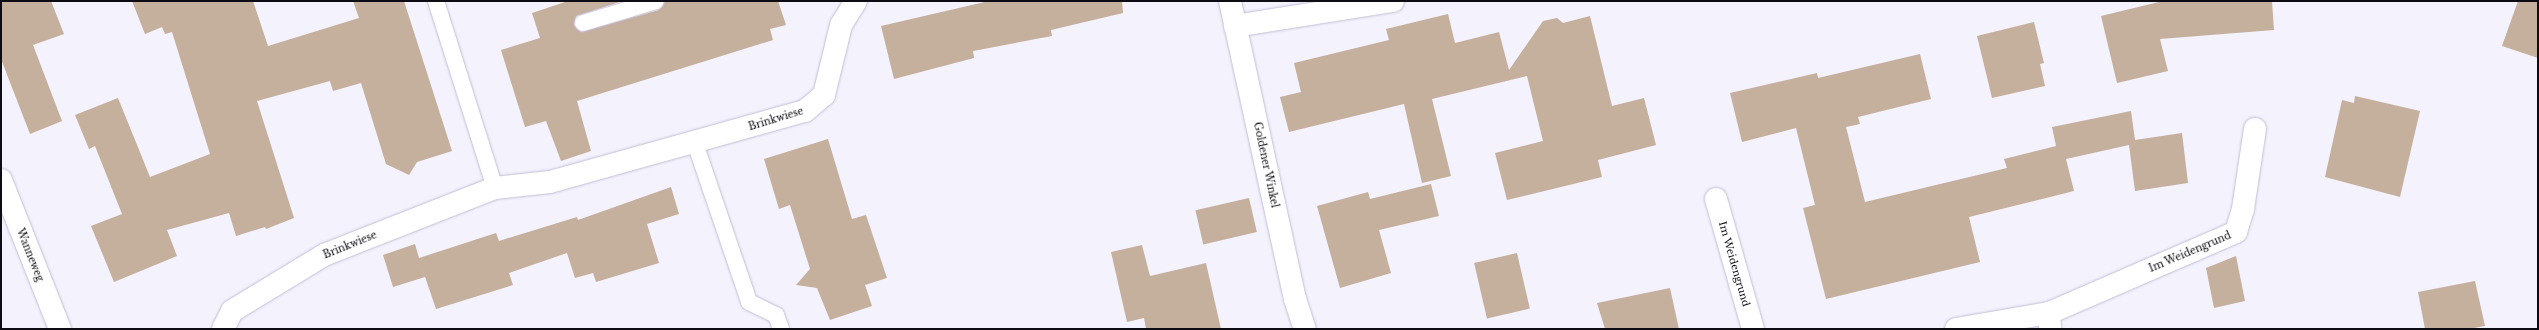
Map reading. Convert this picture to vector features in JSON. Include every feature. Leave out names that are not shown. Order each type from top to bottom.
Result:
[{"type":"street","name":"Brinkwiese","points":[[222,329],[232,311],[324,255],[495,188],[550,182],[695,144],[805,111],[824,95],[841,25],[856,1]]},
{"type":"street","name":"Goldener Winkel","points":[[1230,1],[1295,299],[1304,329]]},
{"type":"street","points":[[1235,26],[1392,1]]},
{"type":"street","name":"Im Weidengrund","points":[[1956,329],[2050,321],[2236,232],[2243,209],[2255,129]]},
{"type":"street","name":"Wanneweg","points":[[1,180],[60,329]]},
{"type":"street","name":"Im Weidengrund","points":[[1716,199],[1752,329]]},
{"type":"lane","points":[[436,1],[495,188]]},
{"type":"lane","points":[[583,23],[656,1]]},
{"type":"lane","points":[[695,144],[749,302],[776,316],[781,329]]},
{"type":"building","points":[[1,1],[51,1],[64,34],[33,45],[62,121],[30,134],[1,59]]},
{"type":"building","points":[[132,1],[253,1],[268,46],[359,18],[353,1],[404,1],[452,151],[417,162],[409,175],[386,164],[361,83],[333,91],[330,81],[257,101],[294,218],[266,229],[265,227],[236,236],[229,213],[167,230],[177,256],[114,282],[91,226],[122,214],[95,146],[89,149],[75,115],[118,98],[150,177],[210,154],[172,32],[165,34],[162,27],[145,34]]},
{"type":"building","points":[[568,1],[623,1],[576,16],[574,25],[581,32],[659,10],[665,1],[778,1],[786,25],[770,29],[773,40],[577,101],[591,151],[561,161],[546,121],[525,127],[501,50],[540,38],[532,13]]},
{"type":"building","points":[[989,1],[1122,1],[1123,13],[1051,30],[1052,36],[973,51],[974,58],[894,79],[881,26]]},
{"type":"building","points":[[2163,1],[2272,1],[2274,30],[2160,39],[2168,71],[2117,83],[2101,16]]},
{"type":"building","points":[[2518,1],[2538,1],[2538,58],[2502,46]]},
{"type":"building","points":[[1448,14],[1455,43],[1499,32],[1509,70],[1543,21],[1557,18],[1563,23],[1590,16],[1612,106],[1644,98],[1656,145],[1598,160],[1602,177],[1507,200],[1495,153],[1543,141],[1527,76],[1432,99],[1451,176],[1422,183],[1404,104],[1289,132],[1280,97],[1301,92],[1294,63],[1389,40],[1386,29]]},
{"type":"building","points":[[2034,22],[2044,63],[2040,64],[2045,86],[1992,98],[1977,36]]},
{"type":"building","points":[[1920,54],[1931,99],[1858,117],[1860,124],[1846,127],[1865,202],[2007,168],[2004,159],[2056,146],[2052,127],[2131,111],[2135,140],[2182,133],[2188,183],[2135,191],[2129,145],[2066,159],[2074,191],[1969,217],[1980,262],[1826,299],[1803,208],[1815,205],[1796,128],[1742,142],[1730,93],[1817,73],[1818,78]]},
{"type":"building","points":[[2355,96],[2420,111],[2400,197],[2325,177],[2342,100],[2354,103]]},
{"type":"building","points":[[828,139],[852,219],[866,215],[887,278],[865,285],[872,306],[830,320],[817,288],[796,285],[810,269],[790,205],[779,209],[764,159]]},
{"type":"building","points":[[1431,184],[1439,216],[1379,230],[1391,273],[1340,288],[1317,206],[1368,192],[1370,199]]},
{"type":"building","points":[[671,187],[679,214],[647,224],[659,263],[596,282],[593,273],[575,278],[567,253],[509,273],[513,285],[436,309],[421,265],[425,277],[393,287],[383,255],[415,244],[419,258],[496,233],[499,241],[577,217],[578,220]]},
{"type":"building","points":[[1249,198],[1257,232],[1203,244],[1195,210]]},
{"type":"building","points":[[1142,245],[1150,276],[1206,263],[1221,329],[1146,329],[1144,318],[1127,322],[1111,252]]},
{"type":"building","points":[[1517,253],[1530,309],[1487,318],[1474,263]]},
{"type":"building","points":[[2236,256],[2245,301],[2214,308],[2206,268]]},
{"type":"building","points":[[2475,281],[2485,326],[2468,329],[2425,329],[2418,292]]},
{"type":"building","points":[[1670,288],[1679,329],[1605,329],[1597,303]]}]
